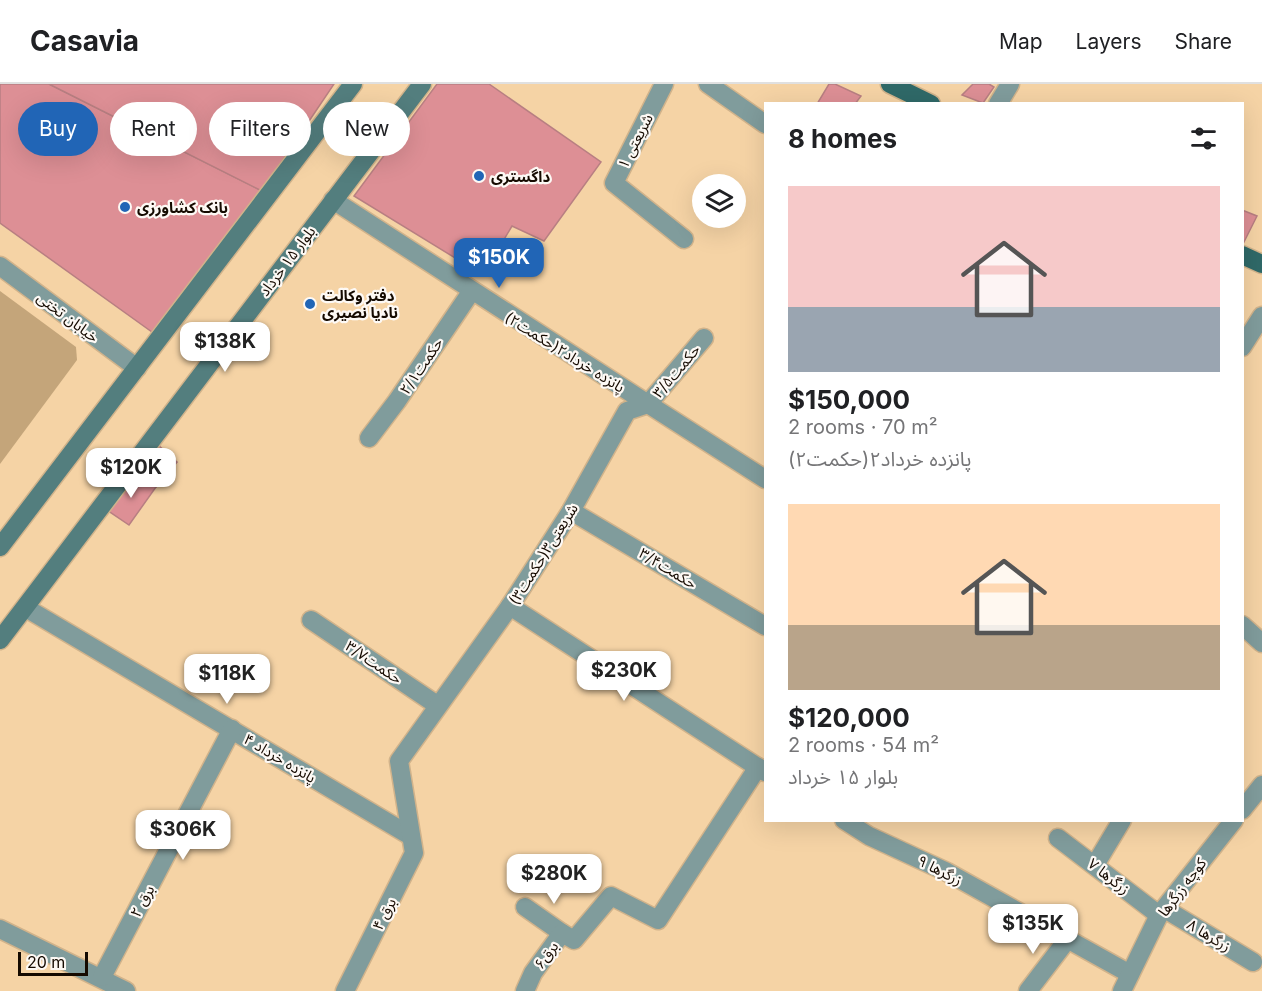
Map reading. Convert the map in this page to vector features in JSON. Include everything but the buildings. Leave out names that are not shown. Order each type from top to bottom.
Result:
[{"type":"main road","points":[[0,547],[353,84]]},
{"type":"main road","name":"بلوار ۱۵ خرداد","points":[[0,640],[422,84]]},
{"type":"main road","points":[[890,84],[927,102]]},
{"type":"main road","points":[[1244,256],[1262,264]]},
{"type":"street","name":"شریعتی ۱","points":[[664,84],[614,183],[684,239]]},
{"type":"street","points":[[708,84],[764,123]]},
{"type":"street","points":[[999,102],[1010,84]]},
{"type":"street","name":"پانزده خرداد۲(حکمت۲)","points":[[333,200],[471,292],[648,404]]},
{"type":"street","name":"خیابان تختی","points":[[0,266],[137,368]]},
{"type":"street","name":"حکمت۲/۱","points":[[369,438],[471,292]]},
{"type":"street","points":[[1244,344],[1262,316]]},
{"type":"street","name":"حکمت۳/۵","points":[[648,404],[704,338]]},
{"type":"street","points":[[648,404],[764,478]]},
{"type":"street","name":"شریعتی۳(حکمت۳)","points":[[409,835],[399,761],[510,606],[571,511],[627,411],[648,404]]},
{"type":"street","name":"حکمت۳/۴","points":[[571,511],[764,625]]},
{"type":"street","points":[[510,606],[761,770]]},
{"type":"street","name":"پانزده خرداد ۴","points":[[26,608],[409,835]]},
{"type":"street","name":"حکمت۳/۷","points":[[311,620],[437,705]]},
{"type":"street","points":[[1244,627],[1262,643]]},
{"type":"street","name":"برق ۲","points":[[102,977],[232,729]]},
{"type":"street","name":"برق۶","points":[[525,991],[533,973],[561,933],[574,940],[611,896],[658,920],[761,770]]},
{"type":"street","points":[[1244,806],[1253,787]]},
{"type":"street","name":"زرگرها ۹","points":[[847,822],[869,836],[946,872],[1130,974]]},
{"type":"street","points":[[1095,865],[1121,822]]},
{"type":"street","name":"کوچه زرگرها","points":[[1122,991],[1162,912],[1232,822]]},
{"type":"street","name":"برق ۴","points":[[345,991],[414,853],[409,835]]},
{"type":"street","name":"زرگرها ۷","points":[[1058,838],[1162,912]]},
{"type":"street","points":[[525,907],[561,933]]},
{"type":"street","name":"زرگرها ۸","points":[[1162,912],[1253,962]]},
{"type":"street","points":[[0,929],[102,977],[126,991]]},
{"type":"street","points":[[1028,991],[1067,940]]},
{"type":"shaded area","points":[[0,291],[76,347],[77,360],[0,464]]},
{"type":"place","name":"داگستری","points":[[479,176]]},
{"type":"place","name":"بانک کشاورزی","points":[[125,207]]},
{"type":"place","name":"دفتر وکالت نادیا نصیری","points":[[310,304]]}]
